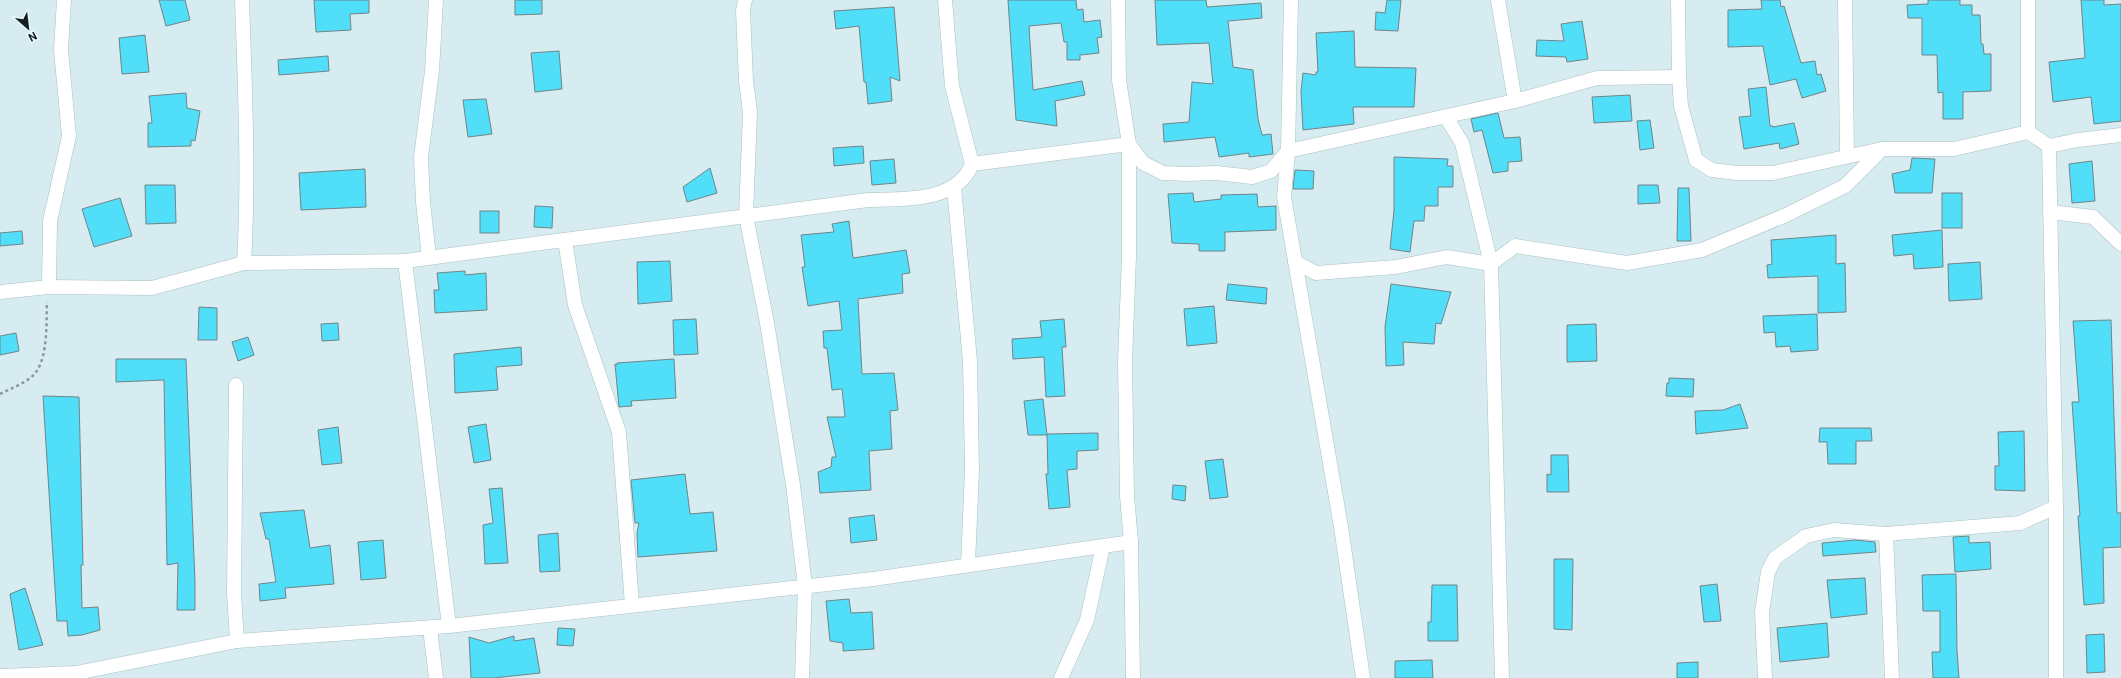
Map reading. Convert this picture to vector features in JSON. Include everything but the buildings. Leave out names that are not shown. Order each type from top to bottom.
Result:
[{"type":"street","points":[[48,287],[50,221],[69,136],[61,50],[64,0]]},
{"type":"street","points":[[242,0],[246,142],[246,215],[244,263]]},
{"type":"street","points":[[429,257],[423,202],[421,157],[432,72],[436,0]]},
{"type":"street","points":[[745,0],[743,10],[746,81],[750,112],[746,216],[767,323],[793,485],[805,586],[802,678]]},
{"type":"street","points":[[0,292],[48,287],[152,288],[244,263],[405,261],[868,200],[908,199],[934,194],[954,187],[968,174],[972,164],[952,86],[945,0]]},
{"type":"street","points":[[1118,0],[1119,80],[1129,144],[1125,361],[1127,489],[1131,542],[1132,678]]},
{"type":"street","points":[[1291,0],[1288,150],[1284,197],[1341,528],[1363,678]]},
{"type":"street","points":[[1498,0],[1515,101]]},
{"type":"street","points":[[1678,0],[1681,106],[1696,160],[1712,170],[1737,173],[1773,173],[1847,155],[1882,149],[1954,148],[2028,132],[2049,146],[2078,140],[2121,135]]},
{"type":"street","points":[[1845,0],[1847,155]]},
{"type":"street","points":[[2028,0],[2028,132]]},
{"type":"street","points":[[1129,144],[1143,163],[1163,173],[1217,173],[1252,177],[1271,171],[1288,150],[1515,101],[1597,78],[1679,77]]},
{"type":"street","points":[[1446,116],[1462,143],[1491,264],[1502,678]]},
{"type":"street","points":[[972,164],[1129,144]]},
{"type":"street","points":[[2049,146],[2056,507],[2056,678]]},
{"type":"street","points":[[1295,262],[1316,273],[1396,267],[1447,257],[1491,264],[1515,246],[1628,263],[1702,250],[1786,215],[1845,186],[1882,149]]},
{"type":"street","points":[[954,187],[970,361],[972,470],[968,565]]},
{"type":"street","points":[[2050,212],[2093,218],[2121,244]]},
{"type":"street","points":[[565,240],[575,305],[619,432],[632,605]]},
{"type":"street","points":[[405,261],[449,626]]},
{"type":"street","points":[[236,385],[234,594],[237,641]]},
{"type":"street","points":[[1765,678],[1762,612],[1768,572],[1775,558],[1806,536],[1834,530],[1886,534],[2020,522],[2056,507]]},
{"type":"street","points":[[1886,534],[1892,678]]},
{"type":"street","points":[[0,676],[77,675],[237,641],[449,626],[805,586],[1131,542]]},
{"type":"street","points":[[1061,678],[1087,620],[1103,546]]},
{"type":"street","points":[[430,628],[436,678]]},
{"type":"path","points":[[0,394],[31,378],[41,366],[45,345],[48,287]]}]
